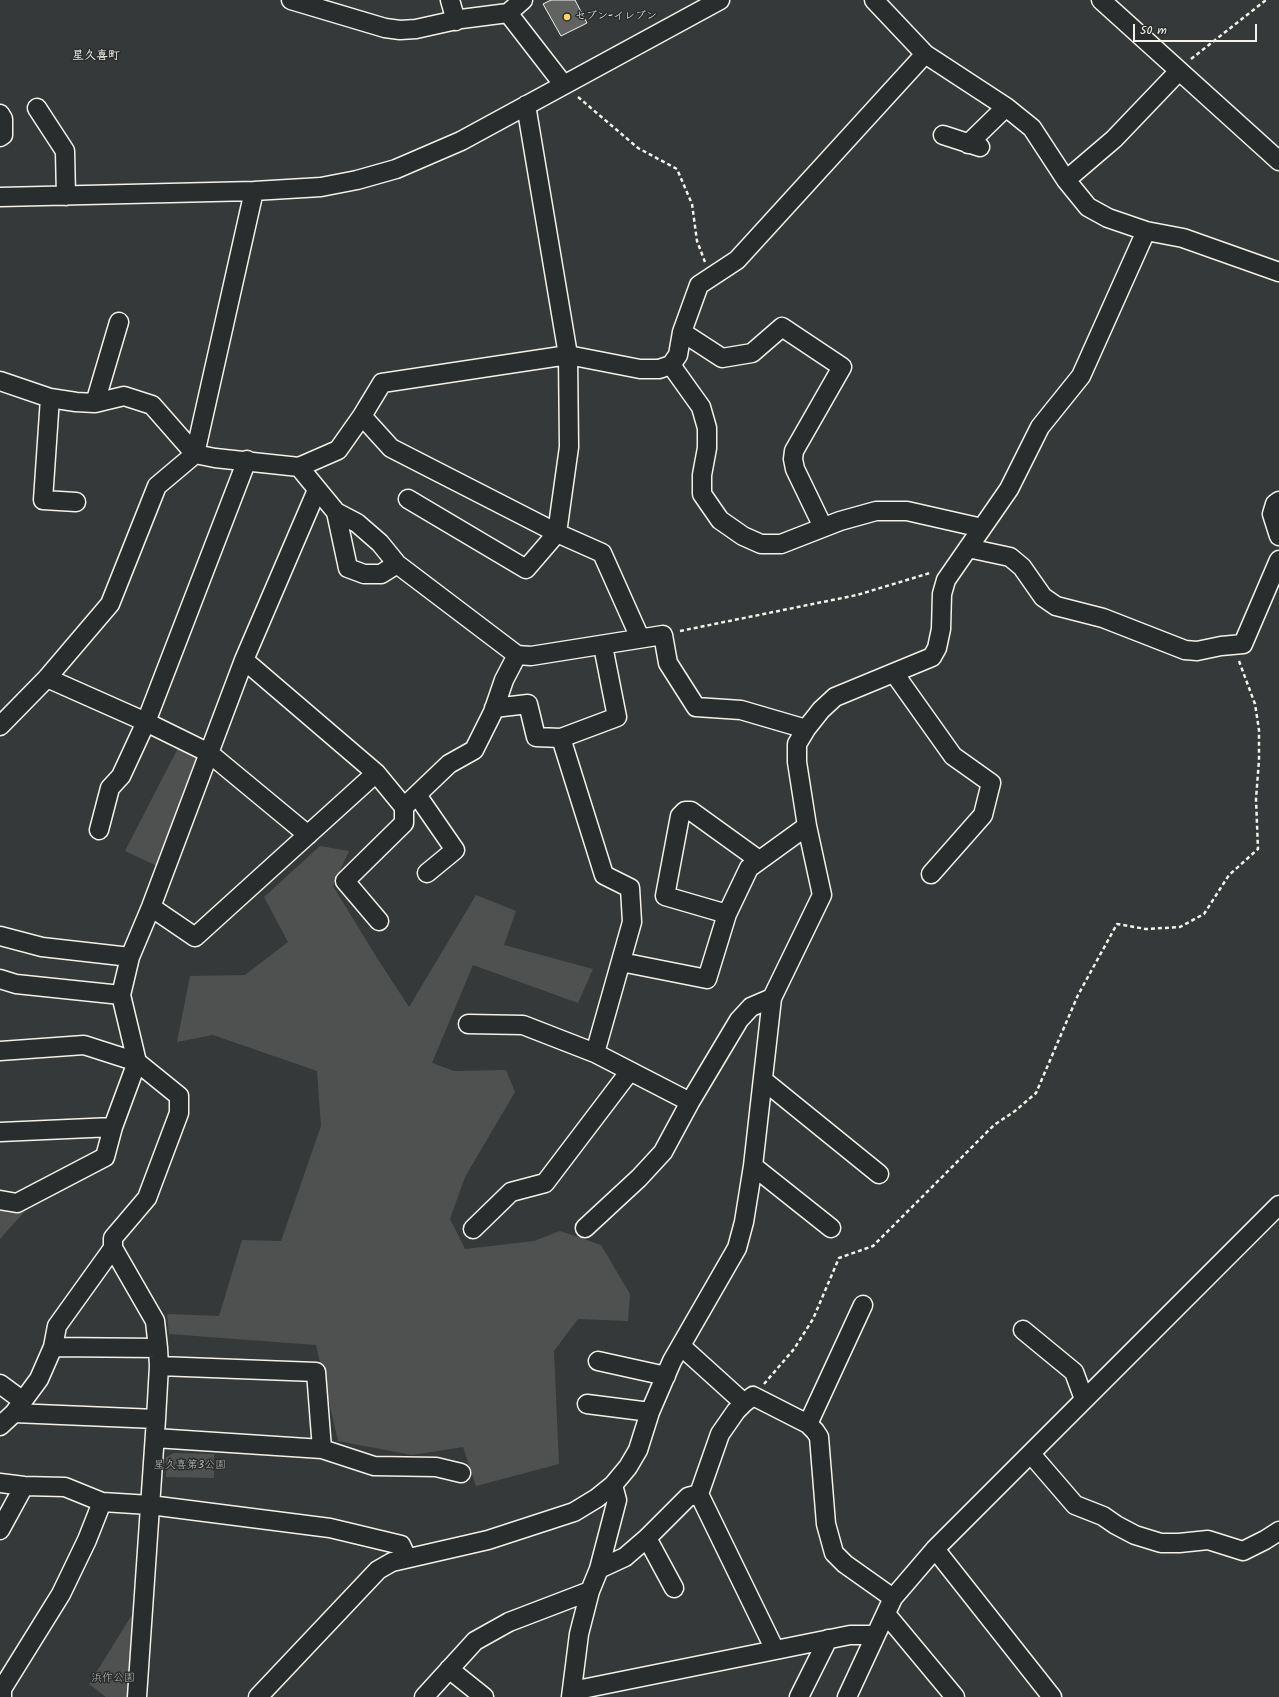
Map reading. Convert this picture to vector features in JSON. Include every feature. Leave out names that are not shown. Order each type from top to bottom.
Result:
[{"type":"street","points":[[291,0],[385,28],[400,30],[416,29],[456,20],[508,14],[523,0]]},
{"type":"street","points":[[450,0],[456,20]]},
{"type":"street","points":[[0,198],[254,191],[321,187],[357,180],[396,169],[461,141],[563,84],[720,0]]},
{"type":"street","points":[[874,0],[925,54],[1006,108],[1032,128],[1066,180],[1088,206],[1108,218],[1146,231],[1183,238],[1279,272]]},
{"type":"street","points":[[1100,0],[1279,161]]},
{"type":"street","points":[[508,14],[563,84]]},
{"type":"street","points":[[0,381],[50,398],[76,402],[95,403],[124,396],[152,405],[195,454],[215,458],[247,460],[299,467],[338,450],[362,416],[382,383],[568,355],[640,369],[659,369],[671,365],[678,355],[682,332],[699,285],[737,260],[925,54]]},
{"type":"street","points":[[1066,180],[1114,139],[1179,71]]},
{"type":"street","points":[[408,499],[526,569],[557,533],[569,447],[568,355],[526,105]]},
{"type":"street","points":[[37,108],[65,151],[66,196]]},
{"type":"street","points":[[943,135],[975,146],[1006,108]]},
{"type":"street","points":[[0,114],[3,119],[3,135],[0,137]]},
{"type":"street","points":[[0,726],[47,678],[110,604],[156,486],[195,454],[254,191]]},
{"type":"street","points":[[258,1697],[378,1570],[392,1562],[488,1540],[574,1512],[597,1498],[613,1485],[628,1467],[638,1450],[650,1412],[666,1376],[681,1346],[737,1248],[744,1222],[753,1166],[772,998],[822,895],[807,826],[797,762],[797,744],[806,729],[821,710],[835,697],[932,657],[937,648],[941,629],[942,594],[946,580],[1008,489],[1040,427],[1081,376],[1146,231]]},
{"type":"street","points":[[95,403],[119,322]]},
{"type":"street","points":[[682,332],[722,358],[752,353],[782,327],[842,366],[794,451],[793,459],[795,468],[823,527]]},
{"type":"street","points":[[671,365],[701,407],[705,420],[707,434],[702,475],[702,494],[720,520],[742,536],[761,544],[781,544],[823,527],[876,510],[907,511],[982,528]]},
{"type":"street","points":[[50,398],[43,500],[76,502]]},
{"type":"street","points":[[362,416],[391,448],[557,533],[602,554],[640,638]]},
{"type":"street","points":[[99,830],[110,788],[121,776],[146,722],[247,460]]},
{"type":"street","points":[[299,467],[336,512],[357,523],[380,543],[397,564],[517,655],[531,656],[603,646],[663,635],[668,663],[696,707],[741,710],[806,729]]},
{"type":"street","points":[[0,1200],[16,1203],[105,1158],[113,1127],[137,1062],[121,995],[130,957],[151,906],[244,660],[318,490]]},
{"type":"street","points":[[1279,501],[1275,504],[1272,514],[1279,536]]},
{"type":"street","points":[[336,512],[348,568],[364,574],[381,574],[397,564]]},
{"type":"street","points":[[968,548],[1010,557],[1022,567],[1043,597],[1056,606],[1103,618],[1173,644],[1185,650],[1197,651],[1221,646],[1243,644],[1279,560]]},
{"type":"street","points":[[494,708],[528,704],[536,737],[561,738],[617,717],[603,646]]},
{"type":"street","points":[[379,922],[345,881],[404,823],[411,801],[449,764],[474,750],[494,708],[504,680],[517,655]]},
{"type":"street","points":[[244,660],[411,801],[455,850],[427,873]]},
{"type":"street","points":[[894,673],[954,756],[991,784],[983,815],[931,874]]},
{"type":"street","points":[[47,678],[146,722],[209,753],[308,835]]},
{"type":"street","points":[[561,738],[604,876],[630,888],[632,922],[622,962],[595,1053]]},
{"type":"street","points":[[151,906],[195,937],[376,773]]},
{"type":"street","points":[[727,914],[665,896],[680,816],[685,811],[691,811],[759,860]]},
{"type":"street","points":[[622,962],[707,979],[727,914],[749,868],[807,826]]},
{"type":"street","points":[[0,936],[42,947],[130,957]]},
{"type":"street","points":[[0,979],[16,984],[121,995]]},
{"type":"street","points":[[585,1228],[640,1178],[663,1152],[690,1102],[739,1020],[751,1007],[772,998]]},
{"type":"street","points":[[468,1024],[523,1025],[595,1053],[690,1102]]},
{"type":"street","points":[[0,1051],[84,1046],[137,1062],[179,1096],[179,1113],[147,1198],[113,1238],[113,1248],[155,1321],[159,1366],[137,1697]]},
{"type":"street","points":[[473,1229],[511,1192],[545,1183],[630,1071]]},
{"type":"street","points":[[763,1080],[879,1174]]},
{"type":"street","points":[[0,1132],[113,1127]]},
{"type":"street","points":[[753,1166],[831,1228]]},
{"type":"street","points":[[847,1697],[874,1636],[893,1598],[935,1549],[1279,1205]]},
{"type":"street","points":[[0,1426],[19,1407],[39,1379],[53,1347],[57,1326],[113,1248]]},
{"type":"street","points":[[808,1424],[863,1305]]},
{"type":"street","points":[[1023,1330],[1074,1372],[1084,1399]]},
{"type":"street","points":[[681,1346],[748,1399],[808,1424],[819,1437],[826,1524],[834,1553],[845,1564],[893,1598]]},
{"type":"street","points":[[53,1347],[158,1348]]},
{"type":"street","points":[[598,1361],[666,1376]]},
{"type":"street","points":[[159,1366],[316,1372],[322,1450]]},
{"type":"street","points":[[0,1384],[19,1407],[156,1419]]},
{"type":"street","points":[[748,1399],[736,1411],[720,1434],[699,1494],[775,1650]]},
{"type":"street","points":[[587,1404],[650,1412]]},
{"type":"street","points":[[155,1438],[322,1450],[374,1466],[436,1467],[461,1473]]},
{"type":"street","points":[[1031,1454],[1075,1505],[1103,1516],[1135,1535],[1161,1543],[1208,1540],[1243,1551],[1266,1540],[1279,1531]]},
{"type":"street","points":[[0,1483],[24,1486],[65,1487],[102,1502],[150,1505],[330,1528],[400,1545],[408,1558]]},
{"type":"street","points":[[613,1485],[618,1500],[599,1569],[590,1591],[579,1634],[571,1694],[828,1639],[850,1635],[874,1636]]},
{"type":"street","points":[[0,1530],[24,1486]]},
{"type":"street","points":[[599,1569],[625,1556],[647,1538],[688,1497],[699,1494]]},
{"type":"street","points":[[2,1697],[2,1689],[61,1594],[87,1540],[102,1502]]},
{"type":"street","points":[[647,1538],[674,1588]]},
{"type":"street","points":[[935,1549],[1052,1697]]},
{"type":"street","points":[[424,1697],[475,1641],[508,1622],[590,1591]]},
{"type":"street","points":[[886,1614],[955,1697]]},
{"type":"street","points":[[799,1697],[828,1639]]},
{"type":"street","points":[[449,1669],[484,1697]]},
{"type":"path","points":[[1179,71],[1196,54],[1266,0]]},
{"type":"path","points":[[563,84],[638,148],[677,169],[692,204],[698,241],[710,278]]},
{"type":"path","points":[[663,635],[857,595],[955,565]]},
{"type":"path","points":[[748,1399],[794,1349],[813,1319],[839,1258],[873,1246],[994,1125],[1015,1111],[1036,1093],[1078,994],[1116,924],[1146,929],[1180,927],[1204,914],[1229,875],[1258,849],[1256,799],[1259,760],[1259,730],[1254,704],[1233,646]]},
{"type":"green space","points":[[178,748],[201,760],[157,866],[125,851]]},
{"type":"green space","points":[[320,846],[349,851],[333,886],[409,1007],[476,895],[516,911],[504,945],[593,969],[578,1003],[473,965],[432,1063],[454,1071],[506,1070],[515,1092],[465,1177],[450,1219],[465,1249],[534,1241],[560,1231],[601,1245],[630,1294],[628,1321],[578,1319],[554,1351],[559,1464],[476,1486],[463,1447],[412,1455],[338,1441],[316,1345],[169,1334],[167,1314],[219,1316],[242,1240],[281,1241],[321,1126],[317,1071],[213,1035],[177,1042],[190,976],[245,975],[288,942],[264,897]]},
{"type":"green space","points":[[0,1205],[26,1210],[0,1239]]},
{"type":"green space","name":"星久喜第3公園","points":[[174,1453],[214,1454],[214,1478],[166,1477],[166,1457]]},
{"type":"green space","name":"浜作公園","points":[[138,1605],[129,1697],[106,1697],[89,1684]]},
{"type":"building","points":[[551,0],[575,0],[587,23],[561,36],[543,4]]},
{"type":"place","name":"セブン-イレブン","points":[[567,17]]},
{"type":"district","name":"星久喜町","points":[[96,57]]}]
